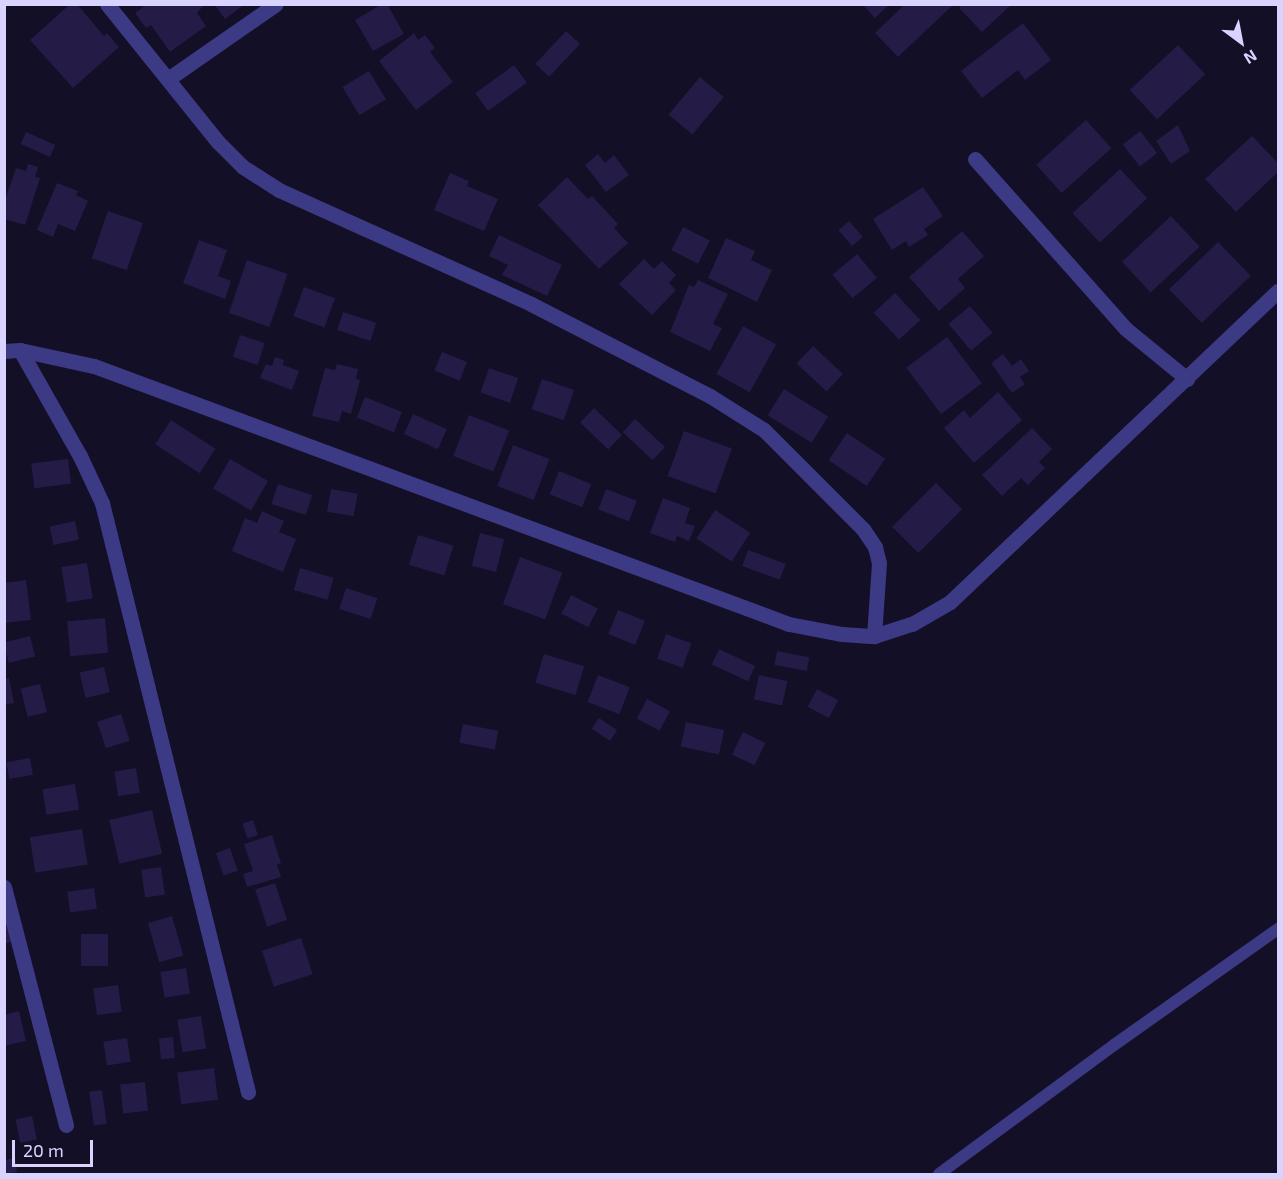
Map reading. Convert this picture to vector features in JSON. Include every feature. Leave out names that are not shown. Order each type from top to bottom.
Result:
[{"type":"street","points":[[107,4],[218,142],[243,167],[279,190],[531,304],[710,396],[764,430],[863,530],[875,547],[879,563],[874,636]]},
{"type":"street","points":[[168,80],[276,4]]},
{"type":"street","points":[[975,159],[1126,329],[1187,379]]},
{"type":"street","points":[[12,351],[94,366],[789,624],[842,634],[874,636],[912,624],[950,602],[1278,291]]},
{"type":"street","points":[[12,351],[80,456],[102,503],[248,1092]]},
{"type":"street","points":[[4,887],[66,1125]]},
{"type":"lane","points":[[939,1174],[1114,1045],[1278,929]]},
{"type":"building","points":[[70,4],[77,4],[104,36],[107,33],[119,47],[73,88],[30,40]]},
{"type":"building","points":[[147,4],[205,4],[197,13],[206,26],[170,52],[151,25],[146,28],[135,13]]},
{"type":"building","points":[[214,4],[245,4],[225,19]]},
{"type":"building","points":[[382,4],[387,4],[404,34],[373,51],[355,20]]},
{"type":"building","points":[[862,4],[890,4],[875,18]]},
{"type":"building","points":[[905,4],[952,6],[898,57],[875,33]]},
{"type":"building","points":[[962,4],[1012,4],[982,32],[959,8]]},
{"type":"building","points":[[1023,23],[1051,60],[1025,80],[1018,70],[982,98],[961,71]]},
{"type":"building","points":[[566,31],[580,44],[549,77],[535,64]]},
{"type":"building","points":[[414,33],[418,40],[425,35],[435,48],[430,52],[453,82],[416,110],[379,61]]},
{"type":"building","points":[[1178,45],[1205,74],[1157,119],[1130,90]]},
{"type":"building","points":[[514,65],[527,83],[488,111],[475,93]]},
{"type":"building","points":[[369,71],[386,99],[359,115],[342,87]]},
{"type":"building","points":[[700,77],[724,97],[692,134],[669,115]]},
{"type":"building","points":[[1086,120],[1111,148],[1062,193],[1036,165]]},
{"type":"building","points":[[1178,125],[1190,151],[1171,164],[1156,141]]},
{"type":"building","points":[[1140,131],[1157,153],[1140,167],[1123,145]]},
{"type":"building","points":[[26,132],[55,145],[50,157],[21,144]]},
{"type":"building","points":[[1252,136],[1278,163],[1278,172],[1236,212],[1205,179]]},
{"type":"building","points":[[598,154],[605,163],[614,155],[629,175],[606,192],[585,165]]},
{"type":"building","points":[[28,164],[38,167],[35,177],[40,178],[25,225],[4,219],[4,203],[16,168],[26,171]]},
{"type":"building","points":[[1120,169],[1147,198],[1100,243],[1072,213]]},
{"type":"building","points":[[450,173],[469,181],[467,186],[498,199],[484,231],[434,210]]},
{"type":"building","points":[[567,177],[588,199],[592,196],[618,224],[614,228],[628,243],[599,269],[538,205]]},
{"type":"building","points":[[57,183],[78,191],[76,195],[88,201],[75,231],[58,224],[53,237],[37,230]]},
{"type":"building","points":[[923,187],[943,216],[924,229],[928,235],[909,247],[906,241],[892,250],[873,219]]},
{"type":"building","points":[[108,211],[143,223],[127,270],[92,258]]},
{"type":"building","points":[[1171,216],[1200,247],[1151,292],[1122,262]]},
{"type":"building","points":[[849,221],[863,237],[852,246],[838,230]]},
{"type":"building","points":[[683,227],[710,241],[698,264],[671,250]]},
{"type":"building","points":[[962,231],[984,256],[958,279],[965,288],[939,311],[909,277]]},
{"type":"building","points":[[499,235],[562,265],[547,296],[502,275],[508,265],[489,256]]},
{"type":"building","points":[[726,238],[755,251],[751,260],[772,270],[757,302],[708,278]]},
{"type":"building","points":[[199,240],[227,250],[218,276],[231,281],[225,299],[183,283]]},
{"type":"building","points":[[1218,242],[1251,276],[1202,323],[1169,289]]},
{"type":"building","points":[[857,254],[877,278],[852,298],[832,275]]},
{"type":"building","points":[[644,259],[654,269],[662,261],[676,275],[669,283],[676,290],[652,315],[619,284]]},
{"type":"building","points":[[247,260],[288,274],[269,327],[229,313]]},
{"type":"building","points":[[698,280],[728,294],[713,324],[722,328],[710,351],[670,332],[689,285],[694,287]]},
{"type":"building","points":[[304,287],[335,298],[324,327],[293,316]]},
{"type":"building","points":[[895,293],[920,320],[899,340],[874,313]]},
{"type":"building","points":[[970,306],[992,333],[971,351],[949,324]]},
{"type":"building","points":[[343,312],[376,323],[370,341],[337,330]]},
{"type":"building","points":[[743,326],[776,344],[750,393],[716,374]]},
{"type":"building","points":[[240,335],[265,343],[258,365],[233,357]]},
{"type":"building","points":[[947,337],[982,383],[941,414],[906,368]]},
{"type":"building","points":[[813,346],[843,374],[827,392],[797,364]]},
{"type":"building","points":[[442,352],[467,362],[460,381],[435,371]]},
{"type":"building","points":[[1003,354],[1012,366],[1021,359],[1029,371],[1020,377],[1025,384],[1012,393],[991,363]]},
{"type":"building","points":[[275,357],[284,360],[283,365],[299,371],[292,390],[260,378],[266,364],[272,366]]},
{"type":"building","points":[[337,364],[358,369],[356,379],[360,380],[351,414],[342,411],[339,422],[312,416],[325,368],[335,370]]},
{"type":"building","points":[[489,368],[518,378],[510,403],[481,393]]},
{"type":"building","points":[[542,379],[574,390],[564,420],[532,409]]},
{"type":"building","points":[[784,389],[828,417],[812,443],[768,415]]},
{"type":"building","points":[[998,392],[1022,420],[974,463],[944,428],[964,410],[970,418]]},
{"type":"building","points":[[365,397],[402,412],[394,432],[357,417]]},
{"type":"building","points":[[594,408],[622,435],[608,449],[580,422]]},
{"type":"building","points":[[413,414],[447,429],[438,449],[404,434]]},
{"type":"building","points":[[469,415],[509,430],[493,471],[453,456]]},
{"type":"building","points":[[635,419],[665,447],[653,460],[623,432]]},
{"type":"building","points":[[171,420],[215,449],[200,473],[155,444]]},
{"type":"building","points":[[1032,428],[1052,449],[1039,462],[1045,468],[1028,485],[1021,478],[1002,496],[982,475]]},
{"type":"building","points":[[684,431],[732,448],[716,494],[668,476]]},
{"type":"building","points":[[847,433],[885,459],[867,486],[829,460]]},
{"type":"building","points":[[513,445],[549,459],[534,500],[497,486]]},
{"type":"building","points":[[68,459],[71,484],[34,488],[31,464]]},
{"type":"building","points":[[230,459],[268,481],[251,510],[213,488]]},
{"type":"building","points":[[559,471],[591,484],[582,507],[550,494]]},
{"type":"building","points":[[936,483],[962,509],[918,553],[892,527]]},
{"type":"building","points":[[278,484],[312,495],[306,515],[272,504]]},
{"type":"building","points":[[331,489],[358,494],[354,516],[327,512]]},
{"type":"building","points":[[606,489],[637,501],[629,521],[598,510]]},
{"type":"building","points":[[663,498],[690,508],[685,523],[695,526],[689,541],[677,536],[675,542],[650,533]]},
{"type":"building","points":[[715,510],[750,533],[732,561],[696,539]]},
{"type":"building","points":[[262,511],[284,521],[279,532],[296,539],[283,572],[232,551],[245,518],[257,523]]},
{"type":"building","points":[[75,521],[79,540],[54,545],[50,526]]},
{"type":"building","points":[[480,533],[504,539],[496,572],[472,566]]},
{"type":"building","points":[[418,535],[453,546],[444,575],[409,565]]},
{"type":"building","points":[[748,550],[786,564],[780,580],[742,566]]},
{"type":"building","points":[[520,557],[562,572],[545,619],[503,604]]},
{"type":"building","points":[[87,563],[93,599],[67,603],[61,567]]},
{"type":"building","points":[[300,568],[334,578],[327,600],[294,590]]},
{"type":"building","points":[[26,580],[31,620],[4,623],[4,583]]},
{"type":"building","points":[[346,588],[377,598],[371,619],[339,609]]},
{"type":"building","points":[[571,595],[598,609],[588,627],[561,614]]},
{"type":"building","points":[[618,610],[645,621],[635,645],[608,634]]},
{"type":"building","points":[[105,618],[108,653],[70,656],[67,621]]},
{"type":"building","points":[[666,634],[691,643],[682,668],[657,658]]},
{"type":"building","points":[[30,636],[35,656],[9,663],[4,642]]},
{"type":"building","points":[[719,649],[755,666],[748,681],[712,664]]},
{"type":"building","points":[[777,651],[809,657],[807,671],[774,665]]},
{"type":"building","points":[[544,654],[584,666],[575,695],[535,683]]},
{"type":"building","points":[[104,667],[110,692],[85,698],[80,673]]},
{"type":"building","points":[[598,675],[630,687],[619,714],[588,702]]},
{"type":"building","points":[[759,675],[787,681],[782,705],[754,699]]},
{"type":"building","points":[[9,678],[14,703],[4,705],[4,679]]},
{"type":"building","points":[[40,684],[47,712],[28,717],[21,689]]},
{"type":"building","points":[[817,689],[838,700],[829,718],[808,707]]},
{"type":"building","points":[[647,699],[670,711],[660,731],[637,718]]},
{"type":"building","points":[[121,714],[130,741],[106,748],[97,722]]},
{"type":"building","points":[[599,718],[617,730],[610,741],[592,729]]},
{"type":"building","points":[[686,722],[724,730],[719,755],[681,746]]},
{"type":"building","points":[[463,724],[498,731],[495,750],[459,743]]},
{"type":"building","points":[[743,732],[765,743],[755,765],[732,754]]},
{"type":"building","points":[[30,758],[33,775],[9,779],[6,762]]},
{"type":"building","points":[[136,768],[140,793],[118,796],[114,771]]},
{"type":"building","points":[[75,784],[79,810],[46,815],[42,789]]},
{"type":"building","points":[[152,810],[162,854],[119,864],[109,820]]},
{"type":"building","points":[[253,820],[258,835],[247,839],[243,823]]},
{"type":"building","points":[[82,829],[88,865],[35,873],[30,837]]},
{"type":"building","points":[[272,835],[281,863],[277,865],[281,877],[247,887],[243,874],[253,871],[244,844]]},
{"type":"building","points":[[230,848],[238,871],[224,876],[216,853]]},
{"type":"building","points":[[161,867],[165,895],[145,898],[141,870]]},
{"type":"building","points":[[275,883],[287,920],[267,927],[255,889]]},
{"type":"building","points":[[94,888],[97,909],[70,913],[67,892]]},
{"type":"building","points":[[4,909],[13,941],[4,944]]},
{"type":"building","points":[[172,916],[183,955],[159,962],[148,923]]},
{"type":"building","points":[[81,934],[108,934],[108,966],[81,966]]},
{"type":"building","points":[[301,938],[313,974],[274,987],[262,951]]},
{"type":"building","points":[[186,968],[190,994],[164,998],[160,972]]},
{"type":"building","points":[[118,985],[122,1012],[97,1015],[93,988]]},
{"type":"building","points":[[19,1011],[26,1041],[4,1046],[4,1015]]},
{"type":"building","points":[[201,1016],[206,1049],[182,1052],[177,1020]]},
{"type":"building","points":[[173,1037],[175,1058],[161,1059],[159,1038]]},
{"type":"building","points":[[127,1038],[131,1062],[107,1065],[103,1042]]},
{"type":"building","points":[[214,1068],[218,1100],[181,1104],[177,1073]]},
{"type":"building","points":[[145,1082],[148,1111],[123,1113],[120,1085]]},
{"type":"building","points":[[102,1090],[107,1124],[94,1125],[89,1092]]},
{"type":"building","points":[[32,1116],[37,1139],[20,1143],[15,1120]]},
{"type":"building","points":[[15,1158],[17,1172],[4,1174],[4,1160]]}]
